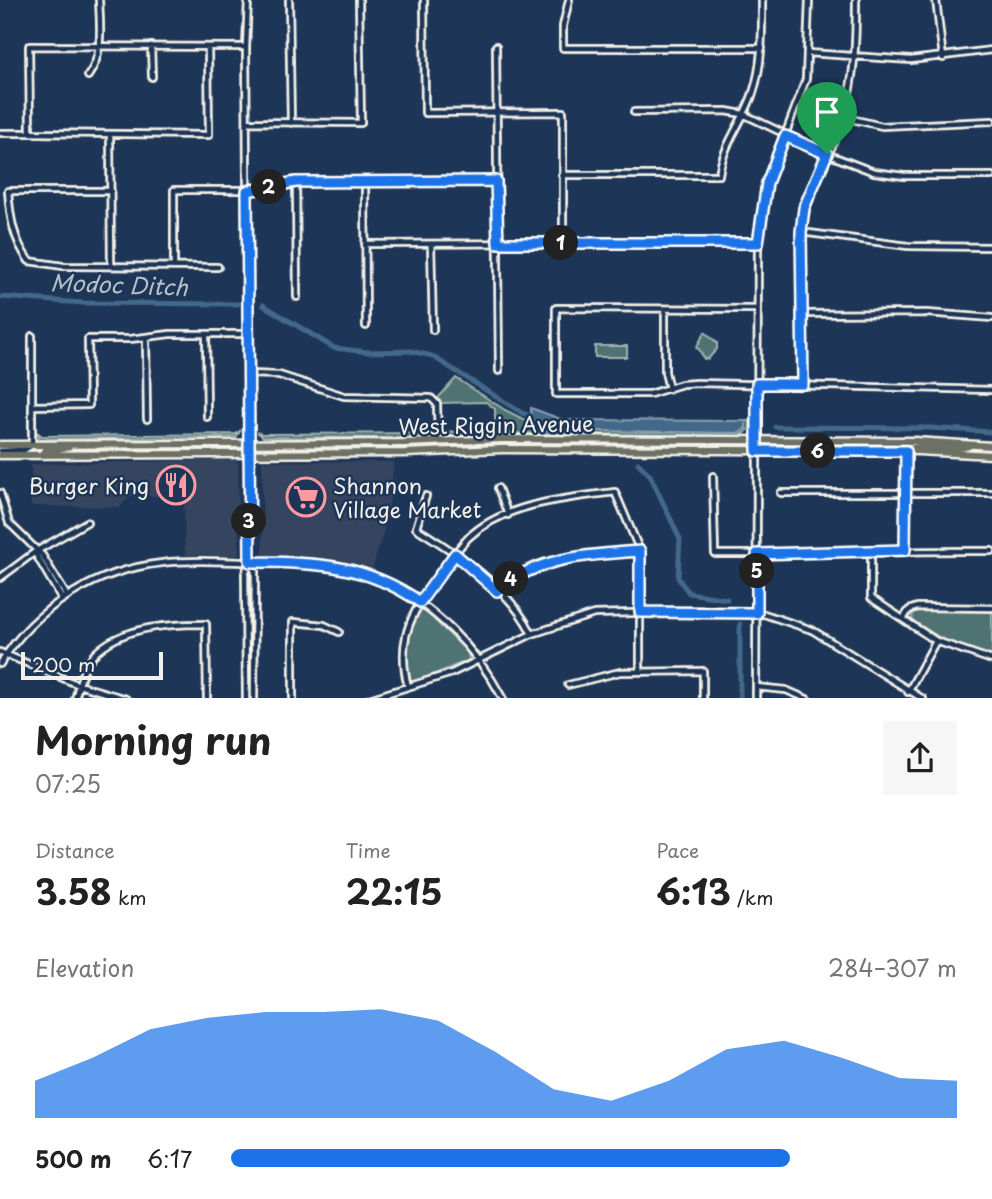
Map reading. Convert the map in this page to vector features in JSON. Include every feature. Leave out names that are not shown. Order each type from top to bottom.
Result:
[{"type":"main road","name":"West Riggin Avenue","points":[[0,445],[438,442],[497,439],[921,441],[992,446]]},
{"type":"main road","points":[[906,451],[914,447],[960,449],[973,445]]},
{"type":"main road","points":[[42,455],[44,451],[70,446]]},
{"type":"main road","name":"West Riggin Avenue","points":[[0,453],[404,453],[487,449],[906,451],[992,455]]},
{"type":"street","points":[[88,76],[94,67],[100,46],[99,0]]},
{"type":"street","points":[[246,698],[245,573],[250,562],[246,47],[248,0]]},
{"type":"street","points":[[289,0],[291,123]]},
{"type":"street","points":[[248,122],[361,123],[359,0]]},
{"type":"street","points":[[424,0],[425,113],[563,112],[563,243]]},
{"type":"street","points":[[569,0],[562,26],[563,48],[762,48]]},
{"type":"street","points":[[562,175],[719,175],[731,136],[752,95],[762,48],[762,0]]},
{"type":"street","points":[[756,698],[758,243],[767,183],[806,79],[809,0]]},
{"type":"street","points":[[803,384],[801,232],[804,208],[843,117],[856,56],[856,0]]},
{"type":"street","points":[[936,0],[943,58]]},
{"type":"street","points":[[30,133],[29,46],[246,47]]},
{"type":"street","points":[[151,46],[152,77]]},
{"type":"street","points":[[496,46],[499,371]]},
{"type":"street","points":[[0,133],[209,135],[208,47]]},
{"type":"street","points":[[808,53],[911,60],[992,50]]},
{"type":"street","points":[[634,111],[726,111],[743,114],[785,136],[874,172],[904,176],[992,176]]},
{"type":"street","points":[[843,117],[860,124],[882,126],[992,121]]},
{"type":"street","points":[[110,134],[111,266]]},
{"type":"street","points":[[365,181],[366,326]]},
{"type":"street","points":[[174,267],[174,190],[247,191],[296,182],[496,181]]},
{"type":"street","points":[[296,182],[297,297]]},
{"type":"street","points":[[110,191],[8,191],[11,223],[19,247],[29,261],[63,266],[218,267]]},
{"type":"street","points":[[801,232],[908,246],[992,247]]},
{"type":"street","points":[[365,244],[758,243]]},
{"type":"street","points":[[431,244],[433,330]]},
{"type":"street","points":[[758,309],[556,308],[556,394],[650,394],[689,383],[992,390]]},
{"type":"street","points":[[665,309],[664,372],[669,389]]},
{"type":"street","points":[[802,314],[927,313],[992,318]]},
{"type":"street","points":[[206,334],[207,416]]},
{"type":"street","points":[[32,406],[89,405],[88,339],[248,334]]},
{"type":"street","points":[[0,453],[24,450],[32,445],[32,336]]},
{"type":"street","points":[[146,337],[147,419]]},
{"type":"street","points":[[248,374],[279,375],[344,396],[426,397],[435,400],[438,442]]},
{"type":"street","points":[[905,550],[906,451]]},
{"type":"street","points":[[713,476],[715,554],[872,550],[992,551]]},
{"type":"street","points":[[498,488],[508,515]]},
{"type":"street","points":[[408,688],[402,660],[403,639],[410,619],[455,554],[476,532],[508,515],[559,500],[615,492],[640,551],[640,671]]},
{"type":"street","points":[[1,493],[7,520],[35,552],[65,598]]},
{"type":"street","points":[[781,493],[992,494]]},
{"type":"street","points":[[426,496],[416,528],[455,554],[497,591],[521,616],[532,635]]},
{"type":"street","points":[[0,578],[35,552],[87,522]]},
{"type":"street","points":[[872,550],[871,598],[936,641],[992,660]]},
{"type":"street","points":[[497,591],[527,571],[556,562],[640,551]]},
{"type":"street","points":[[0,664],[3,653],[39,618],[65,598],[103,577],[146,565],[183,561],[320,563],[354,570],[381,580],[420,602],[442,620],[479,661],[503,698]]},
{"type":"street","points":[[250,562],[255,571],[254,698]]},
{"type":"street","points":[[903,619],[909,610],[917,607],[992,608]]},
{"type":"street","points":[[369,698],[408,688],[479,661],[532,635],[594,614],[640,612],[757,613],[812,629],[908,692],[923,698]]},
{"type":"street","points":[[293,698],[293,622],[324,625],[339,632]]},
{"type":"street","points":[[75,698],[91,659],[118,639],[164,625],[206,624],[207,698]]},
{"type":"street","points":[[908,692],[936,641]]},
{"type":"street","points":[[3,653],[79,685],[126,698]]},
{"type":"street","points":[[568,685],[606,674],[703,671],[703,698]]},
{"type":"street","points":[[756,687],[786,690],[807,698]]},
{"type":"shaded area","points":[[531,408],[563,420],[746,421],[746,428],[740,433],[532,430]]},
{"type":"shaded area","points":[[234,460],[238,463],[239,554],[236,556],[185,555],[184,496],[131,496],[120,507],[31,506],[31,464]]},
{"type":"shaded area","points":[[262,461],[394,462],[388,516],[372,570],[314,557],[263,557]]},
{"type":"green space","points":[[705,332],[717,343],[717,349],[708,359],[704,359],[696,348]]},
{"type":"green space","points":[[595,346],[627,346],[627,357],[595,357]]},
{"type":"green space","points":[[456,378],[505,410],[533,424],[533,430],[739,433],[746,428],[746,421],[750,421],[750,428],[742,436],[495,433],[446,436],[442,432],[495,430],[495,409],[486,402],[441,403],[438,398]]},
{"type":"green space","points":[[241,430],[236,437],[40,439],[37,432],[42,436],[236,434]]},
{"type":"green space","points":[[257,432],[434,433],[430,437],[414,438],[263,437]]},
{"type":"green space","points":[[423,609],[468,652],[469,660],[413,683],[406,669],[406,649],[417,611]]},
{"type":"green space","points":[[919,610],[992,610],[992,657],[944,640],[912,620],[913,613]]},
{"type":"waterway","name":"Modoc Ditch","points":[[0,297],[83,303],[238,304]]},
{"type":"waterway","name":"Modoc Ditch","points":[[263,305],[334,348],[368,352],[411,351],[432,356],[522,413],[537,418]]},
{"type":"waterway","points":[[775,427],[930,428],[992,432]]},
{"type":"waterway","points":[[638,463],[650,475],[680,539],[678,578],[689,593],[727,599]]},
{"type":"waterway","points":[[740,624],[740,698]]},
{"type":"place","name":"Burger King","points":[[176,485]]},
{"type":"place","name":"Shannon Village Market","points":[[306,497]]},
{"type":"route","points":[[785,136],[827,154],[804,208],[801,232],[803,384],[757,384],[757,451],[906,451],[905,550],[757,554],[757,613],[640,612],[640,551],[595,554],[556,562],[527,571],[511,579],[497,591],[455,554],[420,602],[381,580],[354,570],[320,563],[250,562],[247,191],[288,182],[496,181],[498,243],[758,243],[767,183],[785,136]]}]
